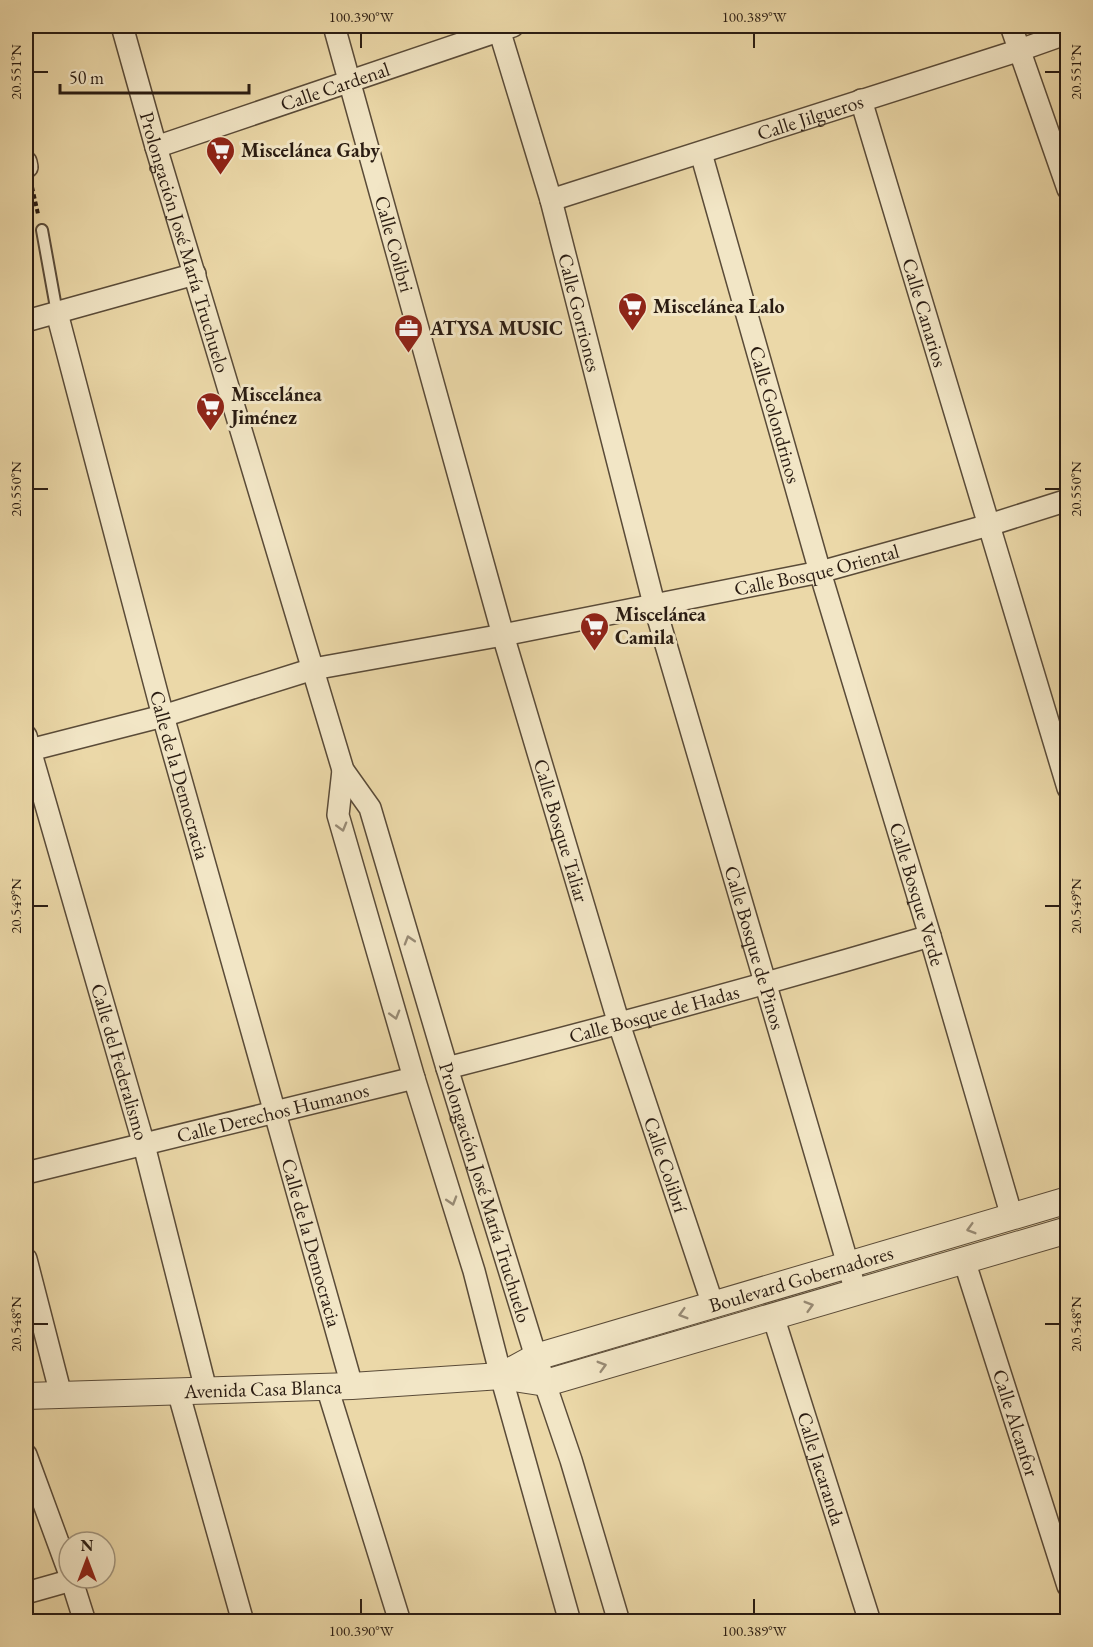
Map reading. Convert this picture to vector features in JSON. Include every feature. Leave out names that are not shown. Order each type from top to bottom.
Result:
[{"type":"street","name":"Prolongación José María Truchuelo","points":[[122,26],[156,147],[343,770],[370,808],[447,1068],[619,1622]]},
{"type":"street","name":"Calle Colibri","points":[[334,26],[503,635]]},
{"type":"street","points":[[1011,26],[1068,189]]},
{"type":"street","name":"Calle Cardenal","points":[[156,147],[504,27]]},
{"type":"street","name":"Calle Gorriones","points":[[504,27],[551,200],[654,604]]},
{"type":"street","name":"Calle Jilgueros","points":[[551,200],[1068,33]]},
{"type":"street","name":"Calle Canarios","points":[[861,99],[1068,788]]},
{"type":"street","name":"Calle Golondrinos","points":[[701,153],[820,572]]},
{"type":"street","points":[[26,321],[195,274]]},
{"type":"street","name":"Calle de la Democracia","points":[[57,313],[163,717],[352,1386]]},
{"type":"street","name":"Calle Bosque Oriental","points":[[27,746],[163,717],[313,669],[503,635],[820,572],[989,525],[1068,500]]},
{"type":"street","name":"Calle Bosque Verde","points":[[820,572],[1012,1217]]},
{"type":"street","name":"Calle Bosque de Pinos","points":[[654,604],[856,1292]]},
{"type":"street","name":"Calle Bosque Taliar","points":[[503,635],[619,1024]]},
{"type":"street","name":"Calle del Federalismo","points":[[27,746],[144,1145],[206,1390]]},
{"type":"street","name":"Prolongación José María Truchuelo","points":[[343,770],[338,815],[414,1078],[474,1271],[501,1377],[570,1622]]},
{"type":"street","name":"Calle Bosque de Hadas","points":[[447,1068],[767,984],[930,936]]},
{"type":"street","name":"Calle Colibrí","points":[[619,1024],[713,1305]]},
{"type":"street","name":"Calle Derechos Humanos","points":[[26,1173],[414,1078]]},
{"type":"street","name":"Boulevard Gobernadores","points":[[536,1357],[1068,1200]]},
{"type":"street","name":"Boulevard Gobernadores","points":[[546,1383],[1068,1230]]},
{"type":"street","points":[[26,1259],[61,1395]]},
{"type":"street","name":"Calle Alcanfor","points":[[964,1260],[1068,1586]]},
{"type":"street","name":"Calle Jacaranda","points":[[773,1316],[870,1622]]},
{"type":"street","name":"Avenida Casa Blanca","points":[[501,1377],[536,1357]]},
{"type":"street","name":"Avenida Casa Blanca","points":[[26,1396],[352,1386],[501,1377],[546,1383]]},
{"type":"street","points":[[327,1386],[400,1622]]},
{"type":"street","points":[[178,1391],[243,1622]]},
{"type":"street","points":[[26,1455],[57,1539]]},
{"type":"street","points":[[26,1593],[57,1582]]},
{"type":"street","points":[[75,1590],[85,1622]]},
{"type":"lane","name":"Calle de la Democracia","points":[[42,230],[57,313]]},
{"type":"path","points":[[26,165],[42,230]]},
{"type":"place","name":"Miscelánea Gaby","points":[[220,176]]},
{"type":"place","name":"Miscelánea Lalo","points":[[632,332]]},
{"type":"place","name":"ATYSA MUSIC","points":[[409,354]]},
{"type":"place","name":"Miscelánea Jiménez","points":[[210,432]]},
{"type":"place","name":"Miscelánea Camila","points":[[594,652]]}]
